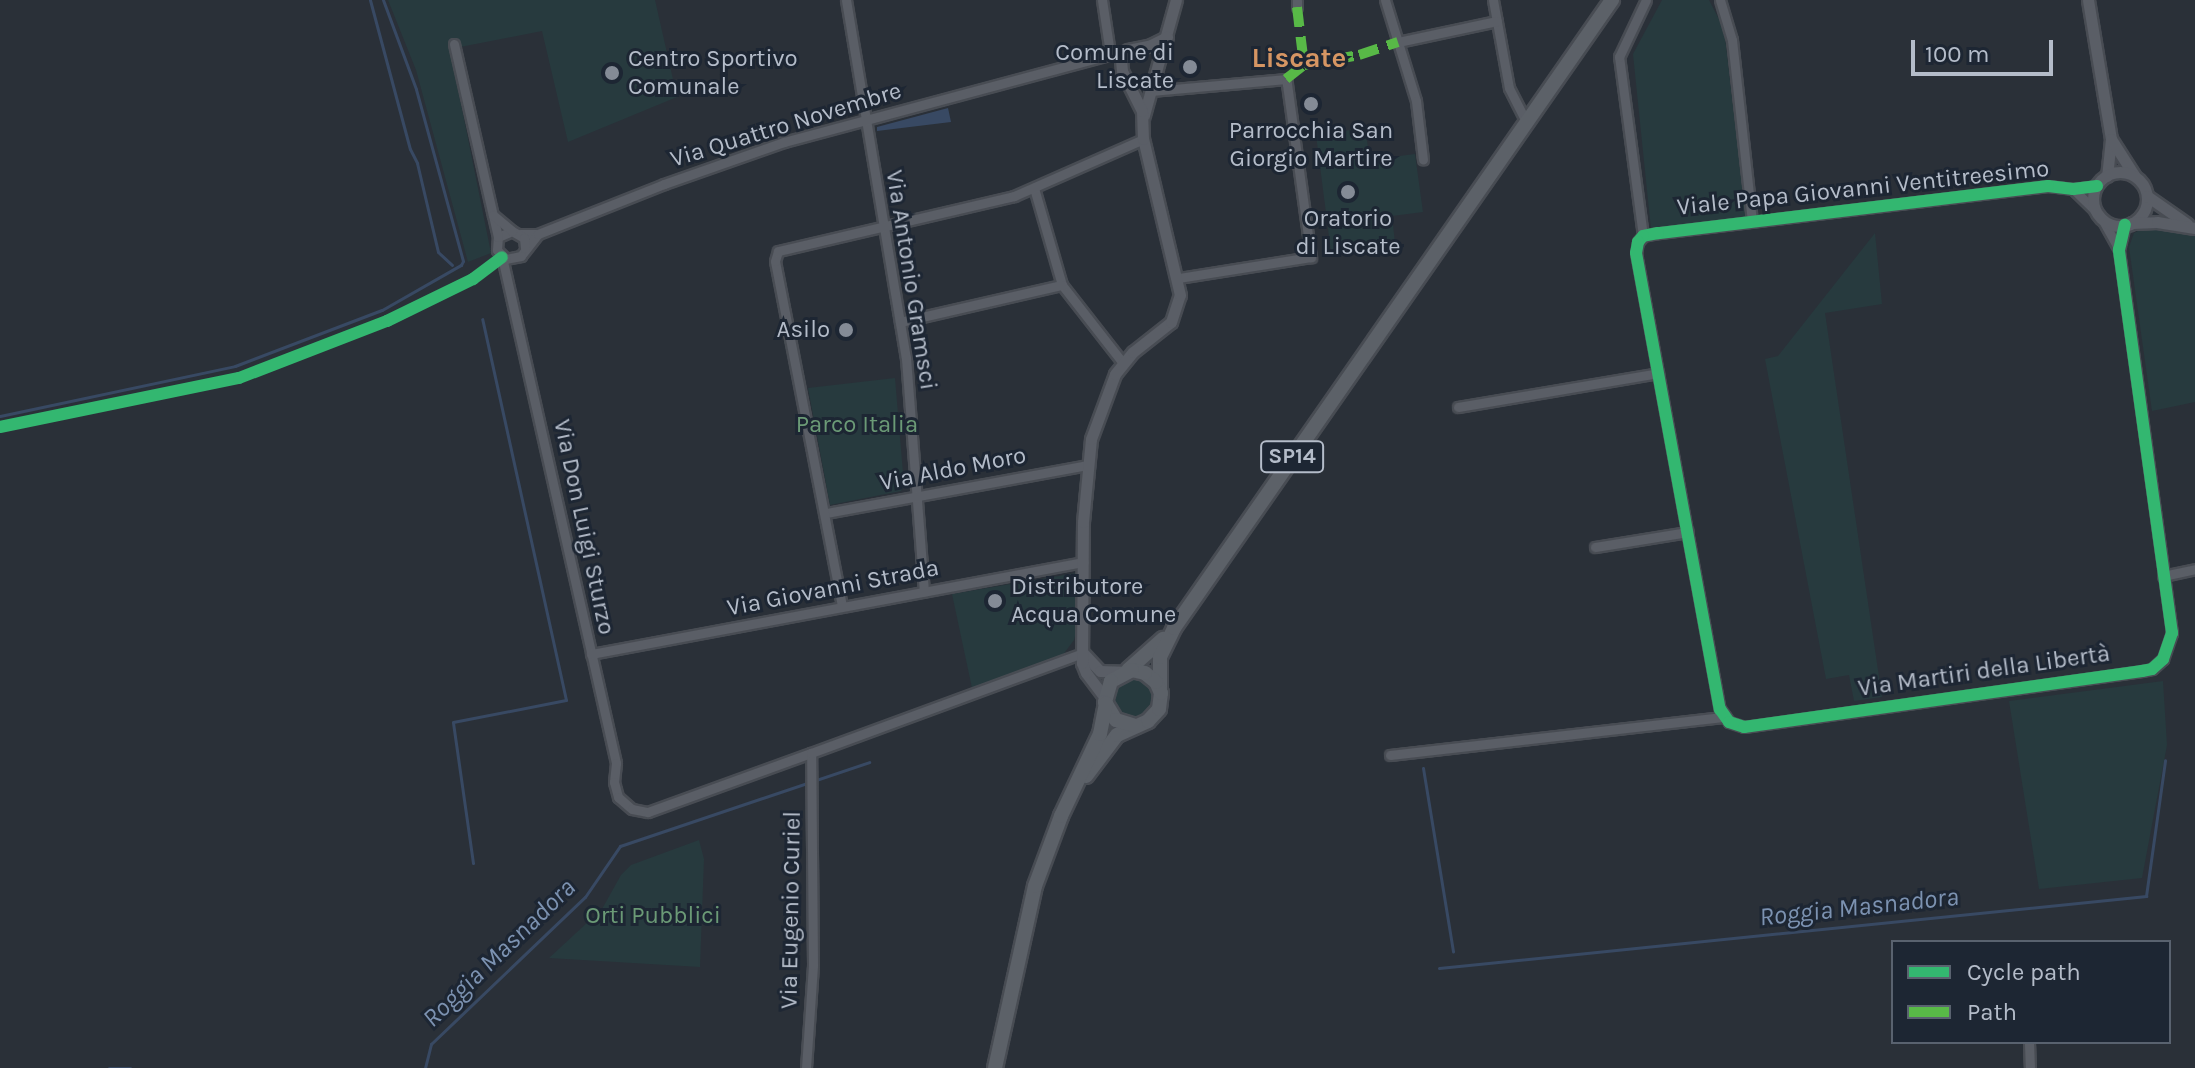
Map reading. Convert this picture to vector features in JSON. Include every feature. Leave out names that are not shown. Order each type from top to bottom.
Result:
[{"type":"main road","name":"SP14","points":[[1411,287],[1464,201],[1602,0]]},
{"type":"main road","name":"SP14","points":[[1064,810],[1112,739],[1125,729],[1149,721],[1157,712],[1160,657],[1174,628],[1612,0]]},
{"type":"main road","name":"SP14","points":[[995,1068],[1029,909],[1064,810],[1100,734],[1110,682],[1174,628]]},
{"type":"main road","points":[[1125,671],[1149,675],[1160,690]]},
{"type":"main road","points":[[1106,701],[1117,721],[1136,726]]},
{"type":"street","name":"Via Antonio Gramsci","points":[[846,0],[900,322],[924,591]]},
{"type":"street","points":[[1102,0],[1110,53],[1121,67],[1141,108],[1143,139],[1178,278],[1180,299],[1174,317],[1123,363],[1101,406],[1087,465],[1083,562],[1084,671],[1106,701]]},
{"type":"street","points":[[1143,121],[1176,0]]},
{"type":"street","points":[[1385,0],[1416,101],[1423,160]]},
{"type":"street","points":[[1493,0],[1510,92],[1523,116]]},
{"type":"street","points":[[1646,0],[1619,57],[1640,239],[1636,253],[1725,717]]},
{"type":"street","points":[[1720,0],[1732,40],[1752,222]]},
{"type":"street","points":[[2088,0],[2111,139],[2107,176]]},
{"type":"street","points":[[1398,42],[1497,21]]},
{"type":"street","points":[[1121,67],[1123,55],[1167,37]]},
{"type":"street","points":[[454,44],[498,237],[497,250],[502,257],[516,259],[525,248],[516,233],[493,215]]},
{"type":"street","name":"Via Quattro Novembre","points":[[516,233],[538,234],[723,162],[865,119],[1134,48]]},
{"type":"street","points":[[1134,48],[1154,52],[1159,64]]},
{"type":"street","points":[[1130,84],[1142,86],[1155,77]]},
{"type":"street","points":[[1130,84],[1151,91],[1286,79],[1311,257],[1178,278]]},
{"type":"street","points":[[842,606],[775,261],[778,251],[983,205],[1034,188],[1143,139]]},
{"type":"street","points":[[2111,139],[2147,196],[2193,228]]},
{"type":"street","points":[[2134,175],[2120,172],[2107,176],[2097,186],[2094,199],[2099,215],[2116,225],[2193,228]]},
{"type":"street","name":"Viale Papa Giovanni Ventitreesimo","points":[[1640,239],[1752,222],[2048,186],[2073,189],[2097,186]]},
{"type":"street","points":[[1034,188],[1062,285],[1123,363]]},
{"type":"street","name":"Viale Papa Giovanni Ventitreesimo","points":[[2073,189],[2099,215],[2119,250]]},
{"type":"street","points":[[2119,250],[2128,224],[2144,212],[2147,196]]},
{"type":"street","points":[[498,237],[516,233]]},
{"type":"street","name":"Via Quattro Novembre","points":[[525,248],[538,234]]},
{"type":"street","name":"Via Martiri della Libertà","points":[[1390,755],[1725,717],[1744,727],[2152,669],[2163,659],[2172,642],[2119,250]]},
{"type":"street","name":"Via Don Luigi Sturzo","points":[[502,257],[616,763],[616,792],[624,805],[648,812],[811,753]]},
{"type":"street","name":"Via Don Luigi Sturzo","points":[[510,284],[516,259]]},
{"type":"street","points":[[900,322],[1062,285]]},
{"type":"street","points":[[1458,407],[1658,373]]},
{"type":"street","name":"Via Aldo Moro","points":[[826,513],[1087,465]]},
{"type":"street","points":[[1595,547],[1688,532]]},
{"type":"street","name":"Via Giovanni Strada","points":[[591,654],[1083,562]]},
{"type":"street","points":[[2163,576],[2195,569]]},
{"type":"street","points":[[1083,653],[1088,662],[1100,671],[1125,671]]},
{"type":"street","points":[[811,753],[1083,653]]},
{"type":"street","name":"Via Eugenio Curiel","points":[[806,1068],[813,965],[811,753]]},
{"type":"street","points":[[2029,1044],[2030,1068]]},
{"type":"green space","name":"Centro Sportivo Comunale","points":[[388,0],[655,0],[677,97],[568,142],[542,31],[450,49],[491,253],[468,262],[416,70]]},
{"type":"green space","points":[[1662,0],[1709,0],[1724,29],[1746,217],[1651,229],[1633,54]]},
{"type":"green space","points":[[1365,128],[1369,154],[1383,152],[1384,158],[1415,154],[1423,212],[1392,216],[1395,243],[1331,252],[1316,135]]},
{"type":"green space","points":[[2144,228],[2184,230],[2195,235],[2195,402],[2152,411],[2129,247],[2134,233]]},
{"type":"green space","points":[[1875,233],[1882,304],[1825,313],[1882,697],[1854,701],[1849,675],[1826,679],[1765,359],[1778,356]]},
{"type":"green space","name":"Parco Italia","points":[[895,378],[904,485],[901,491],[830,505],[808,388]]},
{"type":"green space","points":[[1076,573],[1077,628],[1074,640],[1062,656],[972,688],[952,594]]},
{"type":"green space","points":[[1133,677],[1148,683],[1154,698],[1148,713],[1133,719],[1118,713],[1112,698],[1118,683]]},
{"type":"green space","points":[[2163,681],[2167,745],[2142,878],[2039,889],[2009,701]]},
{"type":"green space","name":"Orti Pubblici","points":[[699,840],[704,859],[700,967],[549,958],[602,909],[621,875],[631,865]]},
{"type":"water","points":[[948,108],[951,122],[877,131],[877,127]]},
{"type":"waterway","points":[[370,0],[410,149],[417,163],[438,252],[452,265]]},
{"type":"waterway","points":[[0,416],[235,366],[382,310],[461,265],[463,261],[416,89],[383,0]]},
{"type":"waterway","points":[[473,863],[453,722],[566,700],[482,319]]},
{"type":"waterway","name":"Roggia Masnadora","points":[[1439,968],[2146,896],[2165,760]]},
{"type":"waterway","name":"Roggia Masnadora","points":[[425,1068],[431,1044],[585,897],[620,846],[869,762]]},
{"type":"waterway","points":[[1423,768],[1453,952]]},
{"type":"waterway","name":"Roggia Masnadora","points":[[109,1068],[130,1068]]},
{"type":"marked path","points":[[1297,7],[1304,65]]},
{"type":"marked path","points":[[1286,79],[1304,65],[1359,55],[1398,42]]},
{"type":"cycle path","points":[[2097,186],[2073,189],[2048,186],[1658,233],[1643,236],[1638,242],[1636,253],[1720,709],[1729,722],[1744,727],[2142,671],[2152,669],[2163,659],[2172,633],[2119,250],[2125,225]]},
{"type":"cycle path","points":[[0,427],[239,378],[387,321],[473,279],[502,257]]},
{"type":"place","name":"Comune di Liscate","points":[[1190,67]]},
{"type":"place","name":"Centro Sportivo Comunale","points":[[612,73]]},
{"type":"place","name":"Parrocchia San Giorgio Martire","points":[[1311,104]]},
{"type":"place","name":"Oratorio di Liscate","points":[[1348,192]]},
{"type":"place","name":"Asilo","points":[[846,330]]},
{"type":"place","name":"Distributore Acqua Comune","points":[[995,601]]},
{"type":"district","name":"Liscate","points":[[1299,58]]}]
